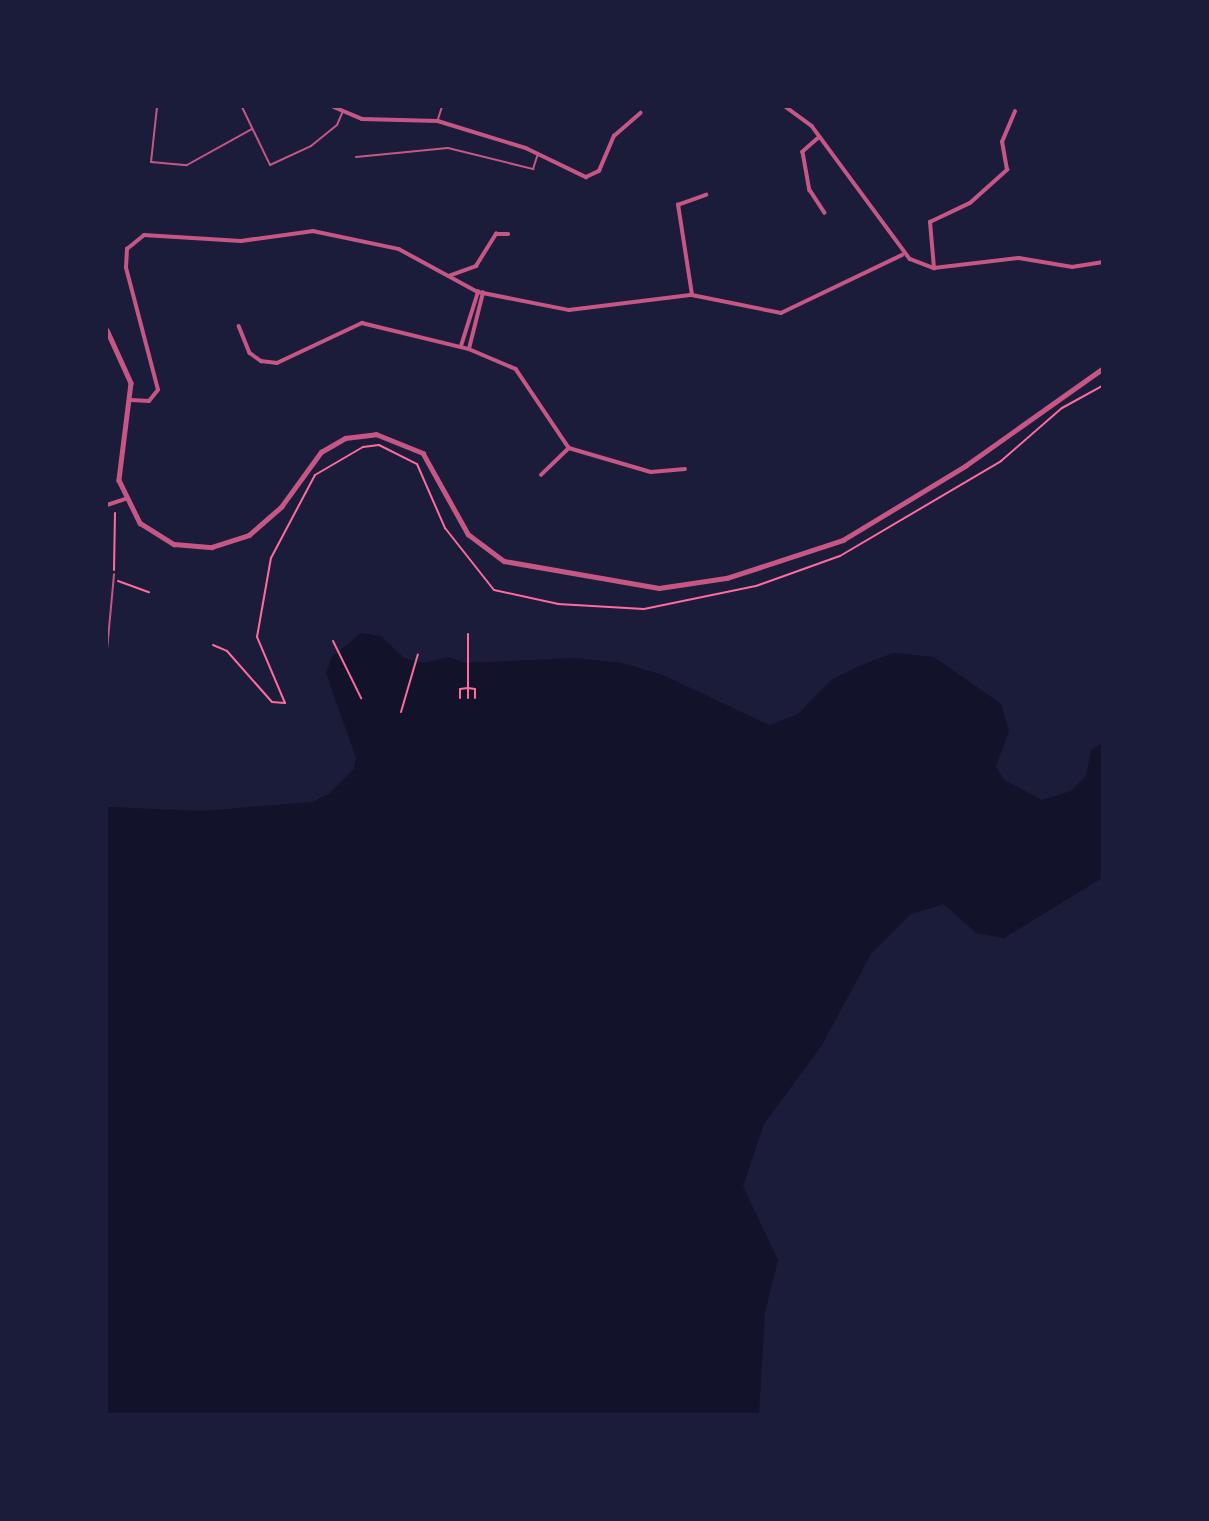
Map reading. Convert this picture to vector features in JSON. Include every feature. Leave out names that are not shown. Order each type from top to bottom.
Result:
[{"type":"street","points":[[334,107],[362,119],[438,121],[538,153],[577,175],[593,174],[620,129],[640,113]]},
{"type":"street","points":[[786,107],[820,137],[838,169],[878,210],[902,255],[934,268],[1019,258],[1072,267],[1102,262]]},
{"type":"street","points":[[934,268],[930,222],[970,204],[1007,170],[1002,142],[1014,112]]},
{"type":"street","points":[[820,137],[803,152],[810,190],[825,213]]},
{"type":"street","points":[[692,295],[678,210],[680,203],[706,195]]},
{"type":"street","points":[[131,400],[149,401],[158,390],[126,268],[136,238],[241,242],[313,231],[398,249],[481,292],[569,310],[692,295],[781,313],[902,255]]},
{"type":"street","points":[[449,276],[476,266],[496,234],[508,234]]},
{"type":"street","points":[[461,347],[481,292]]},
{"type":"street","points":[[469,349],[481,292]]},
{"type":"street","points":[[239,326],[250,353],[277,363],[362,323],[469,349],[516,369],[569,448],[651,472],[685,469]]},
{"type":"street","points":[[107,330],[129,368],[131,400],[119,449],[126,499],[141,523],[174,544],[232,542],[267,523],[310,462],[332,444],[357,435],[387,435],[423,453],[468,534],[504,561],[641,587],[693,584],[790,561],[843,540],[965,466],[1102,369]]},
{"type":"street","points":[[541,474],[569,448]]},
{"type":"street","points":[[107,505],[126,499]]},
{"type":"lane","points":[[157,107],[151,162],[187,165],[252,129]]},
{"type":"lane","points":[[242,107],[270,165],[311,145],[337,125],[342,112]]},
{"type":"lane","points":[[438,121],[442,107]]},
{"type":"lane","points":[[356,157],[448,148],[533,169],[538,153]]},
{"type":"lane","points":[[107,650],[111,583],[114,574]]},
{"type":"path","points":[[213,645],[227,651],[272,702],[285,704],[257,637],[271,558],[315,475],[375,445],[417,464],[445,528],[494,590],[570,605],[664,605]]},
{"type":"path","points":[[114,574],[115,513]]},
{"type":"path","points":[[111,583],[127,581],[149,592]]},
{"type":"path","points":[[468,634],[468,698]]},
{"type":"path","points":[[333,640],[361,698]]},
{"type":"path","points":[[401,712],[418,654]]},
{"type":"path","points":[[460,698],[460,689],[468,688],[475,689],[475,698]]},
{"type":"shaded area","points":[[361,633],[381,636],[404,658],[423,663],[449,657],[465,663],[576,658],[622,663],[663,675],[769,725],[798,714],[831,680],[857,667],[893,653],[934,657],[1001,704],[1009,731],[996,766],[1004,780],[1042,800],[1071,791],[1086,776],[1091,750],[1102,743],[1102,878],[1004,938],[976,933],[944,904],[911,914],[871,954],[822,1045],[764,1124],[743,1186],[778,1260],[765,1312],[759,1414],[107,1414],[107,807],[203,811],[312,802],[329,794],[354,769],[356,758],[326,673],[332,657]]}]
